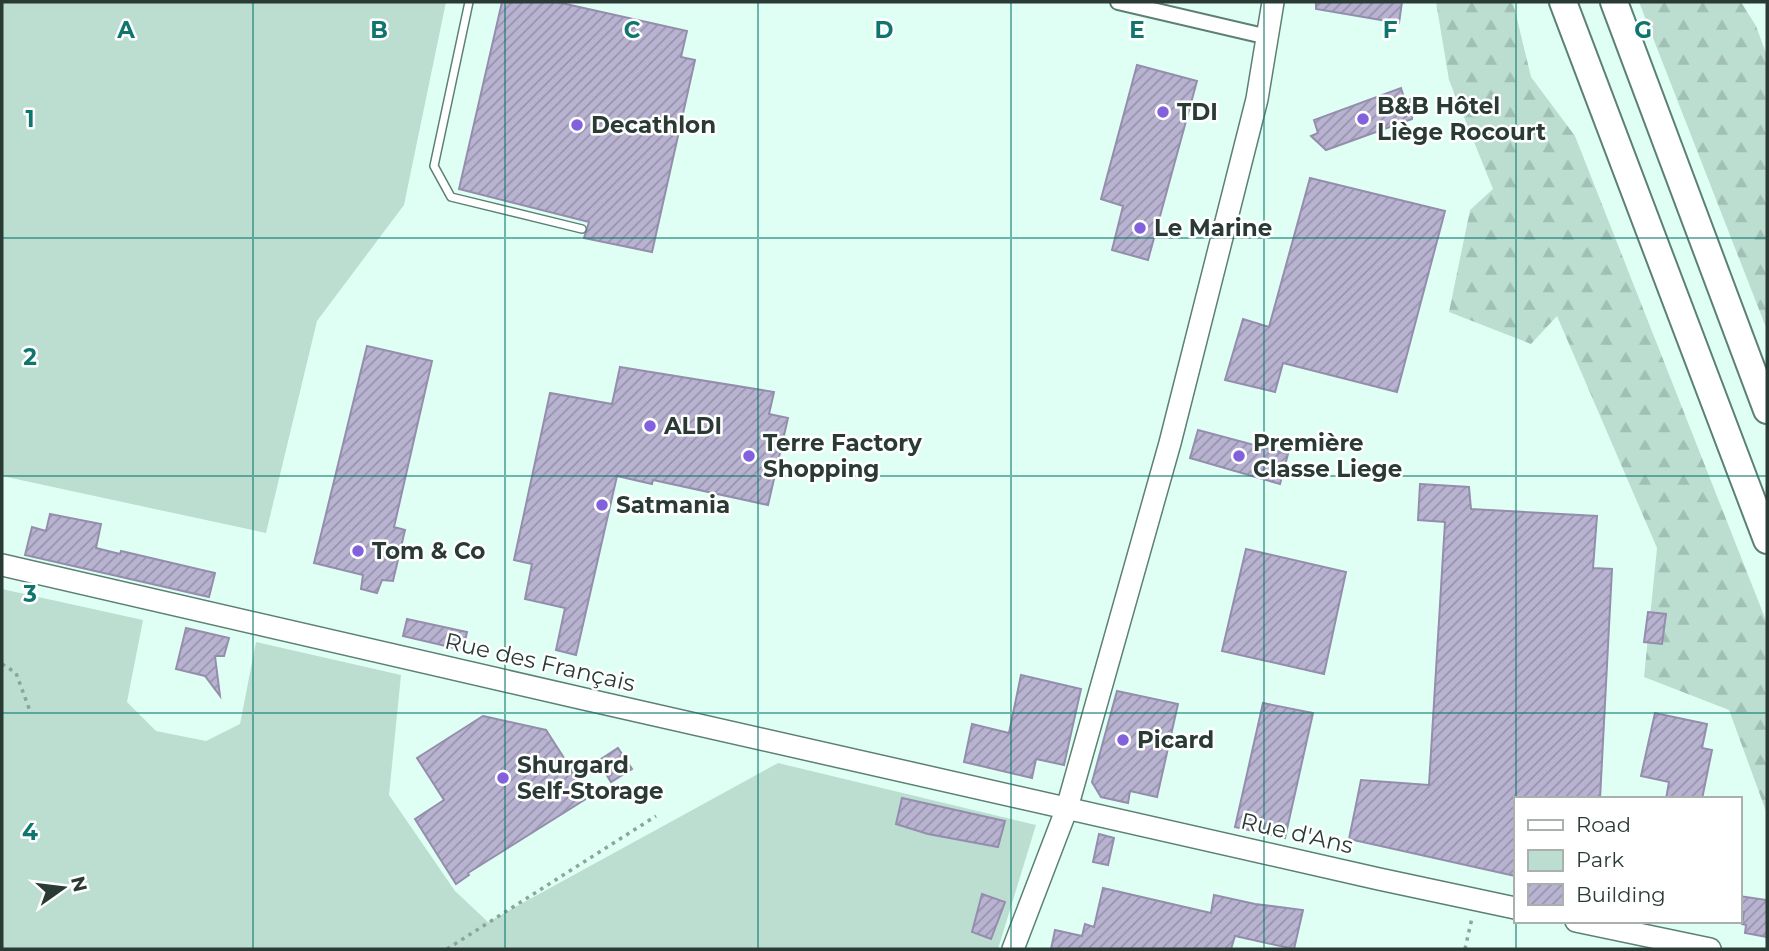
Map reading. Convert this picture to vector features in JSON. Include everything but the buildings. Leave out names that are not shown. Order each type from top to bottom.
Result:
[{"type":"highway","points":[[1563,2],[1767,540]]},
{"type":"highway","points":[[1614,2],[1767,410]]},
{"type":"main road","points":[[1013,949],[1067,808],[1170,443],[1257,99],[1273,2]]},
{"type":"main road","name":"Rue des Français","points":[[2,565],[1067,808]]},
{"type":"main road","name":"Rue d'Ans","points":[[1067,808],[1514,908]]},
{"type":"main road","points":[[1586,923],[1710,949]]},
{"type":"street","points":[[1118,2],[1268,37]]},
{"type":"lane","points":[[469,2],[434,166],[451,197],[582,229]]},
{"type":"path","points":[[2,664],[16,673],[30,711]]},
{"type":"path","points":[[447,949],[656,816]]},
{"type":"path","points":[[1465,949],[1477,899]]},
{"type":"green space","points":[[2,2],[446,2],[404,205],[317,321],[266,533],[2,476]]},
{"type":"green space","points":[[1436,2],[1513,2],[1531,77],[1575,136],[1767,623],[1767,814],[1729,710],[1644,677],[1657,548],[1557,316],[1531,344],[1449,312],[1470,210],[1493,189],[1449,80]]},
{"type":"green space","points":[[1639,2],[1741,2],[1756,26],[1767,56],[1767,330]]},
{"type":"green space","points":[[2,589],[143,620],[127,702],[156,731],[206,741],[240,724],[256,642],[401,675],[389,795],[455,891],[488,922],[778,763],[1036,825],[998,949],[2,949]]},
{"type":"place","name":"TDI","points":[[1163,112]]},
{"type":"place","name":"B&B Hôtel Liège Rocourt","points":[[1363,119]]},
{"type":"place","name":"Decathlon","points":[[577,125]]},
{"type":"place","name":"Le Marine","points":[[1140,228]]},
{"type":"place","name":"ALDI","points":[[650,426]]},
{"type":"place","name":"Terre Factory Shopping","points":[[749,456]]},
{"type":"place","name":"Première Classe Liege","points":[[1239,456]]},
{"type":"place","name":"Satmania","points":[[602,505]]},
{"type":"place","name":"Tom & Co","points":[[358,551]]},
{"type":"place","name":"Picard","points":[[1123,740]]},
{"type":"place","name":"Shurgard Self-Storage","points":[[503,778]]}]
